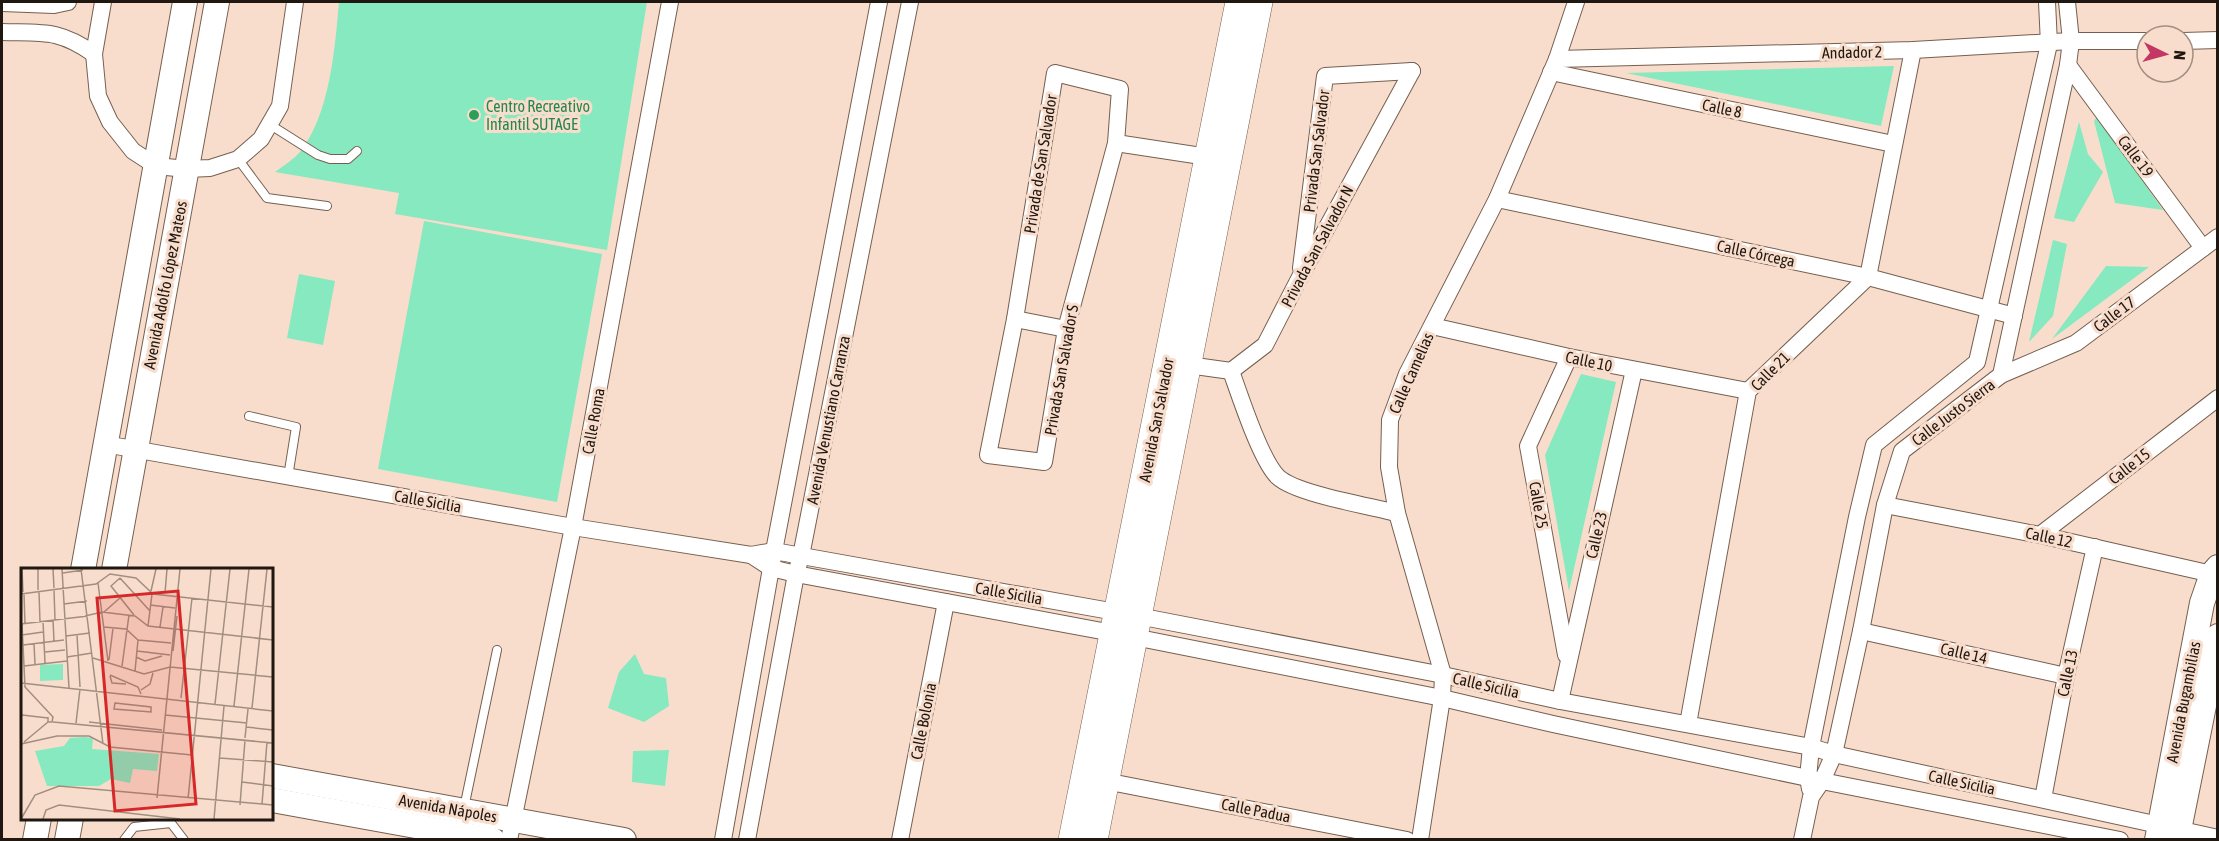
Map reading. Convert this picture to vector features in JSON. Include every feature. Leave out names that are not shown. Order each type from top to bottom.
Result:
[{"type":"main road","name":"Avenida Adolfo López Mateos","points":[[83,568],[185,2]]},
{"type":"main road","name":"Avenida Adolfo López Mateos","points":[[114,568],[217,2]]},
{"type":"main road","name":"Avenida San Salvador","points":[[1094,840],[1105,781],[1126,625],[1208,157],[1239,2]]},
{"type":"main road","name":"Avenida San Salvador","points":[[1072,840],[1188,365],[1259,2]]},
{"type":"main road","name":"Avenida Bugambilias","points":[[2168,834],[2202,603],[2215,570]]},
{"type":"main road","name":"Avenida Bugambilias","points":[[2168,834],[2210,709],[2217,636]]},
{"type":"main road","name":"Avenida Nápoles","points":[[273,776],[463,811],[511,830],[624,840]]},
{"type":"main road","name":"Avenida Nápoles","points":[[273,800],[493,840]]},
{"type":"main road","points":[[35,840],[39,820]]},
{"type":"main road","points":[[67,840],[71,820]]},
{"type":"street","points":[[2,3],[54,5],[68,2]]},
{"type":"street","points":[[103,2],[94,54],[98,96],[110,122],[133,151],[156,166],[187,169],[210,168],[238,159],[261,138],[280,106],[295,2]]},
{"type":"street","name":"Calle Roma","points":[[511,830],[573,527],[670,2]]},
{"type":"street","name":"Avenida Venustiano Carranza","points":[[723,840],[774,551],[879,2]]},
{"type":"street","name":"Avenida Venustiano Carranza","points":[[747,840],[796,574],[910,2]]},
{"type":"street","name":"Calle Camelias","points":[[1420,840],[1442,698],[1443,675],[1397,513],[1389,467],[1390,420],[1407,374],[1497,199],[1554,66],[1576,2]]},
{"type":"street","name":"Calle Justo Sierra","points":[[1815,780],[1811,747],[1857,517],[1874,445],[1977,362],[2049,44],[2047,2]]},
{"type":"street","name":"Calle Justo Sierra","points":[[1815,780],[1834,754],[1885,505],[1902,451],[2001,375],[2068,65],[2071,41],[2067,2]]},
{"type":"street","points":[[2,32],[57,34],[76,41],[94,54]]},
{"type":"street","name":"Andador 2","points":[[1554,66],[2049,44],[2071,41],[2135,41]]},
{"type":"street","points":[[2195,41],[2217,42]]},
{"type":"street","points":[[1868,277],[1913,50]]},
{"type":"street","name":"Calle 19","points":[[2068,65],[2203,248]]},
{"type":"street","name":"Calle 8","points":[[1554,66],[1893,144]]},
{"type":"street","name":"Privada San Salvador","points":[[1300,277],[1325,76],[1412,71]]},
{"type":"street","name":"Privada San Salvador N","points":[[1231,371],[1265,345],[1412,71]]},
{"type":"street","name":"Privada de San Salvador","points":[[1015,319],[1055,73],[1120,89]]},
{"type":"street","name":"Privada San Salvador S","points":[[1015,319],[988,455],[1044,462],[1066,329],[1116,142],[1120,89]]},
{"type":"street","points":[[1116,142],[1208,157]]},
{"type":"street","name":"Calle Córcega","points":[[1497,199],[1868,277],[2014,316]]},
{"type":"street","name":"Calle 17","points":[[2001,375],[2076,343],[2217,237]]},
{"type":"street","name":"Calle 21","points":[[1688,724],[1748,391],[1868,277]]},
{"type":"street","points":[[1015,319],[1066,329]]},
{"type":"street","name":"Calle 10","points":[[1432,326],[1569,357],[1748,391]]},
{"type":"street","name":"Calle 25","points":[[1568,662],[1528,447],[1569,357]]},
{"type":"street","points":[[1188,365],[1231,371],[1266,460],[1278,477],[1294,488],[1397,513]]},
{"type":"street","name":"Calle 23","points":[[1560,701],[1634,370]]},
{"type":"street","name":"Calle 15","points":[[2040,535],[2217,398]]},
{"type":"street","name":"Calle Sicilia","points":[[105,444],[573,527],[751,555],[774,551],[801,556],[1126,625],[1564,727],[1815,780],[2120,840]]},
{"type":"street","name":"Calle 12","points":[[1885,505],[2215,570]]},
{"type":"street","name":"Calle 13","points":[[2043,799],[2066,676],[2095,547]]},
{"type":"street","name":"Calle Sicilia","points":[[751,555],[771,568],[946,602],[1126,625],[1443,675],[1560,701],[1811,747],[1834,754],[2043,799],[2168,834],[2217,838]]},
{"type":"street","name":"Calle Bolonia","points":[[900,840],[946,602]]},
{"type":"street","name":"Calle 14","points":[[1861,631],[2066,676]]},
{"type":"street","points":[[1802,840],[1815,780]]},
{"type":"street","name":"Calle Padua","points":[[1105,781],[1407,840]]},
{"type":"lane","points":[[269,124],[318,155],[330,159],[348,159],[357,151]]},
{"type":"lane","points":[[238,159],[267,198],[327,206]]},
{"type":"lane","points":[[249,416],[296,427],[288,477]]},
{"type":"lane","points":[[463,811],[497,650]]},
{"type":"lane","points":[[124,840],[134,827],[171,823],[184,840]]},
{"type":"green space","name":"Centro Recreativo Infantil SUTAGE","points":[[339,2],[647,2],[607,250],[395,214],[399,193],[275,172],[300,152],[318,119],[329,80]]},
{"type":"green space","points":[[1894,66],[1881,126],[1626,73]]},
{"type":"green space","points":[[2097,117],[2163,210],[2115,203],[2094,121]]},
{"type":"green space","points":[[2079,122],[2088,154],[2103,172],[2074,222],[2054,218]]},
{"type":"green space","points":[[424,221],[602,254],[557,502],[378,469]]},
{"type":"green space","points":[[2053,240],[2067,244],[2053,316],[2029,342]]},
{"type":"green space","points":[[2106,266],[2149,267],[2052,339]]},
{"type":"green space","points":[[299,274],[335,281],[323,345],[287,338]]},
{"type":"green space","points":[[1581,374],[1616,382],[1569,591],[1545,455]]},
{"type":"green space","points":[[635,654],[644,674],[666,678],[669,706],[644,722],[608,708],[619,672]]},
{"type":"green space","points":[[669,750],[665,786],[632,782],[633,751]]},
{"type":"place","name":"Centro Recreativo Infantil SUTAGE","points":[[474,115]]}]
